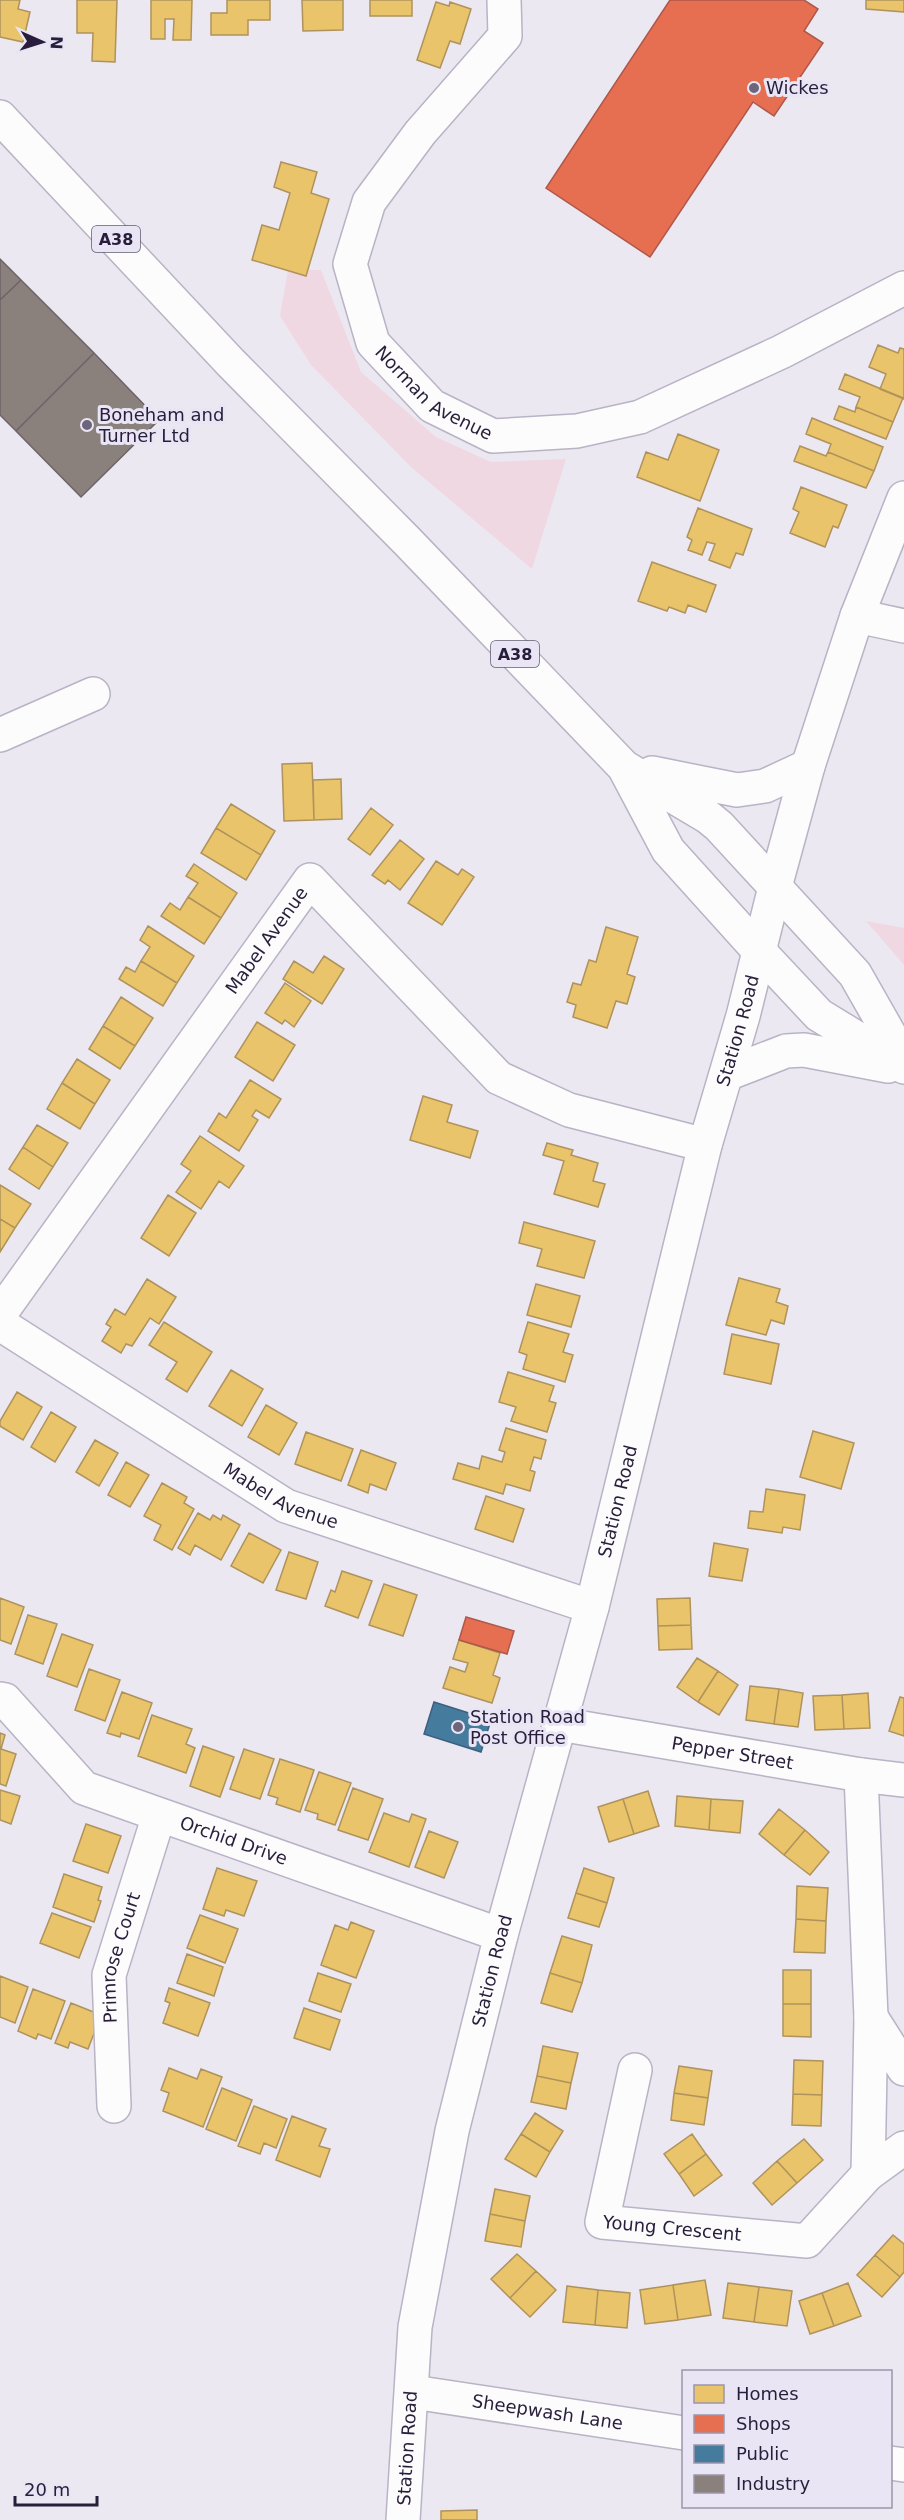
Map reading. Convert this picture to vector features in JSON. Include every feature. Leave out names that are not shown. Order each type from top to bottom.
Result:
[{"type":"main road","name":"Norman Avenue","points":[[504,0],[506,36],[420,133],[369,202],[350,264],[373,343],[432,406],[493,436],[577,431],[640,417],[781,352],[904,288]]},
{"type":"main road","name":"A38","points":[[0,117],[231,363],[346,478],[624,767],[708,817],[855,974],[904,1060]]},
{"type":"main road","name":"Station Road","points":[[403,2520],[413,2392],[415,2326],[452,2131],[501,1935],[592,1607],[705,1145],[727,1074],[808,766],[857,616],[904,498]]},
{"type":"main road","points":[[857,616],[904,626]]},
{"type":"main road","points":[[0,735],[93,694]]},
{"type":"main road","points":[[624,767],[737,789],[765,786],[808,766]]},
{"type":"main road","name":"A38","points":[[624,767],[668,850],[760,952],[819,1015],[904,1068]]},
{"type":"main road","name":"Mabel Avenue","points":[[0,1314],[310,880],[500,1078],[569,1110],[705,1145]]},
{"type":"main road","points":[[727,1074],[786,1051],[804,1050],[904,1068]]},
{"type":"main road","name":"Mabel Avenue","points":[[0,1324],[286,1506],[592,1607]]},
{"type":"main road","name":"Orchid Drive","points":[[0,1699],[5,1700],[84,1788],[501,1935]]},
{"type":"main road","name":"Pepper Street","points":[[559,1724],[861,1775],[904,1780]]},
{"type":"main road","points":[[861,1775],[871,2017],[868,2174]]},
{"type":"main road","name":"Primrose Court","points":[[114,2106],[109,1975],[159,1815]]},
{"type":"main road","points":[[871,2017],[904,2068]]},
{"type":"main road","name":"Young Crescent","points":[[635,2070],[602,2222],[807,2241],[868,2174],[904,2148]]},
{"type":"main road","name":"Sheepwash Lane","points":[[413,2392],[682,2433]]},
{"type":"shaded area","points":[[288,270],[321,270],[361,372],[436,437],[491,462],[566,459],[532,569],[411,467],[311,365],[280,316]]},
{"type":"shaded area","points":[[866,921],[904,928],[904,965]]},
{"type":"building: Homes","points":[[0,0],[20,0],[18,9],[30,12],[23,42],[0,37]]},
{"type":"building: Homes","points":[[77,0],[117,0],[115,62],[92,61],[93,33],[77,33]]},
{"type":"building: Homes","points":[[151,0],[192,0],[191,40],[173,40],[174,19],[165,19],[165,39],[151,39]]},
{"type":"building: Homes","points":[[227,0],[270,0],[270,20],[248,20],[248,35],[211,35],[211,13],[227,13]]},
{"type":"building: Homes","points":[[302,0],[343,0],[343,30],[303,31]]},
{"type":"building: Homes","points":[[370,0],[412,0],[412,16],[370,16]]},
{"type":"building: Homes","points":[[866,0],[904,0],[904,12],[866,9]]},
{"type":"building: Homes","points":[[436,2],[449,6],[450,2],[471,9],[460,44],[450,41],[440,68],[417,60]]},
{"type":"building: Homes","points":[[281,162],[317,172],[311,193],[329,199],[306,276],[252,260],[262,225],[279,230],[290,193],[274,187]]},
{"type":"building: Homes","points":[[878,345],[898,353],[900,348],[904,349],[904,399],[880,389],[886,374],[869,367]]},
{"type":"building: Homes","points":[[845,374],[903,398],[893,422],[856,407],[860,397],[839,389]]},
{"type":"building: Homes","points":[[839,406],[855,412],[856,407],[893,422],[886,439],[834,419]]},
{"type":"building: Homes","points":[[812,418],[883,447],[874,471],[828,452],[831,444],[806,434]]},
{"type":"building: Homes","points":[[678,434],[719,450],[700,501],[637,477],[646,452],[668,460]]},
{"type":"building: Homes","points":[[800,446],[826,456],[828,452],[874,471],[866,488],[794,461]]},
{"type":"building: Homes","points":[[801,487],[847,505],[838,528],[833,526],[825,547],[790,533],[799,512],[793,509]]},
{"type":"building: Homes","points":[[698,508],[752,529],[743,555],[736,553],[730,568],[709,560],[715,544],[707,542],[702,555],[688,550],[692,540],[687,537]]},
{"type":"building: Homes","points":[[652,562],[716,585],[706,612],[688,605],[685,613],[669,607],[667,611],[638,601]]},
{"type":"building: Homes","points":[[312,763],[314,820],[284,821],[282,764]]},
{"type":"building: Homes","points":[[341,779],[342,819],[314,820],[313,780]]},
{"type":"building: Homes","points":[[231,804],[275,831],[261,855],[216,828]]},
{"type":"building: Homes","points":[[371,808],[393,825],[370,855],[348,839]]},
{"type":"building: Homes","points":[[216,828],[261,855],[246,880],[201,853]]},
{"type":"building: Homes","points":[[400,840],[424,859],[400,890],[388,880],[385,884],[372,875]]},
{"type":"building: Homes","points":[[436,861],[458,875],[462,869],[474,877],[442,925],[408,903]]},
{"type":"building: Homes","points":[[194,864],[237,893],[221,918],[188,897],[198,883],[186,876]]},
{"type":"building: Homes","points":[[188,897],[221,918],[204,944],[161,916],[170,903],[180,910]]},
{"type":"building: Homes","points":[[148,926],[194,956],[177,983],[141,961],[150,947],[140,940]]},
{"type":"building: Homes","points":[[606,927],[638,937],[627,974],[635,977],[627,1004],[616,1001],[607,1028],[573,1017],[576,1005],[567,1002],[573,983],[581,985],[589,960],[596,962]]},
{"type":"building: Homes","points":[[324,956],[344,969],[322,1004],[283,979],[294,961],[313,973]]},
{"type":"building: Homes","points":[[141,961],[177,983],[163,1006],[119,979],[126,967],[135,972]]},
{"type":"building: Homes","points":[[285,983],[311,1001],[294,1027],[285,1020],[282,1024],[265,1013]]},
{"type":"building: Homes","points":[[121,997],[153,1018],[135,1046],[103,1026]]},
{"type":"building: Homes","points":[[257,1022],[295,1045],[273,1081],[235,1057]]},
{"type":"building: Homes","points":[[103,1026],[135,1046],[120,1069],[89,1049]]},
{"type":"building: Homes","points":[[77,1059],[110,1080],[95,1104],[62,1083]]},
{"type":"building: Homes","points":[[250,1080],[281,1099],[269,1118],[256,1110],[252,1116],[258,1120],[239,1151],[208,1131],[219,1113],[226,1118]]},
{"type":"building: Homes","points":[[62,1083],[95,1104],[80,1129],[47,1109]]},
{"type":"building: Homes","points":[[423,1096],[452,1105],[447,1122],[478,1131],[470,1158],[410,1140]]},
{"type":"building: Homes","points":[[37,1125],[68,1143],[53,1167],[23,1147]]},
{"type":"building: Homes","points":[[200,1136],[244,1166],[229,1188],[219,1181],[201,1209],[176,1192],[191,1171],[181,1164]]},
{"type":"building: Homes","points":[[547,1143],[573,1150],[571,1155],[598,1163],[593,1181],[605,1184],[598,1207],[554,1194],[564,1161],[543,1155]]},
{"type":"building: Homes","points":[[23,1147],[53,1167],[39,1189],[9,1169]]},
{"type":"building: Homes","points":[[0,1185],[31,1204],[15,1228],[0,1219]]},
{"type":"building: Homes","points":[[168,1195],[196,1213],[169,1256],[141,1238]]},
{"type":"building: Homes","points":[[0,1219],[15,1228],[0,1252]]},
{"type":"building: Homes","points":[[524,1222],[595,1241],[584,1278],[537,1266],[542,1249],[519,1243]]},
{"type":"building: Homes","points":[[739,1278],[780,1289],[776,1302],[788,1306],[784,1324],[771,1320],[766,1335],[726,1325]]},
{"type":"building: Homes","points":[[147,1279],[176,1297],[159,1324],[150,1318],[132,1346],[126,1344],[121,1353],[102,1341],[111,1327],[106,1324],[115,1309],[125,1315]]},
{"type":"building: Homes","points":[[536,1284],[580,1296],[571,1327],[527,1315]]},
{"type":"building: Homes","points":[[164,1322],[212,1352],[187,1392],[166,1379],[177,1362],[149,1345]]},
{"type":"building: Homes","points":[[528,1322],[569,1334],[563,1352],[573,1355],[565,1382],[523,1369],[527,1355],[519,1352]]},
{"type":"building: Homes","points":[[732,1334],[779,1344],[771,1384],[724,1374]]},
{"type":"building: Homes","points":[[231,1370],[263,1389],[242,1426],[209,1406]]},
{"type":"building: Homes","points":[[508,1372],[554,1386],[549,1401],[556,1403],[547,1432],[511,1421],[516,1407],[499,1402]]},
{"type":"building: Homes","points":[[17,1392],[42,1407],[23,1440],[0,1426],[0,1421]]},
{"type":"building: Homes","points":[[266,1405],[297,1423],[279,1455],[248,1437]]},
{"type":"building: Homes","points":[[51,1412],[76,1427],[55,1462],[31,1447]]},
{"type":"building: Homes","points":[[506,1428],[546,1440],[541,1459],[534,1457],[530,1470],[535,1472],[530,1491],[506,1484],[503,1494],[453,1479],[458,1463],[479,1469],[482,1456],[502,1462],[505,1452],[499,1450]]},
{"type":"building: Homes","points":[[813,1431],[854,1443],[841,1489],[800,1477]]},
{"type":"building: Homes","points":[[306,1432],[353,1449],[341,1481],[295,1464]]},
{"type":"building: Homes","points":[[95,1440],[118,1453],[99,1486],[76,1472]]},
{"type":"building: Homes","points":[[361,1450],[396,1463],[386,1490],[370,1484],[368,1493],[348,1485]]},
{"type":"building: Homes","points":[[126,1462],[149,1475],[130,1507],[108,1495]]},
{"type":"building: Homes","points":[[162,1483],[187,1497],[184,1503],[194,1509],[172,1550],[154,1540],[161,1525],[144,1516]]},
{"type":"building: Homes","points":[[766,1489],[805,1495],[800,1530],[783,1527],[782,1533],[748,1528],[750,1511],[763,1512]]},
{"type":"building: Homes","points":[[486,1496],[524,1509],[513,1542],[475,1529]]},
{"type":"building: Homes","points":[[198,1513],[210,1520],[213,1515],[221,1520],[223,1515],[240,1525],[221,1560],[195,1545],[190,1555],[178,1548]]},
{"type":"building: Homes","points":[[249,1533],[281,1550],[263,1583],[231,1566]]},
{"type":"building: Homes","points":[[714,1543],[748,1549],[742,1581],[709,1576]]},
{"type":"building: Homes","points":[[289,1552],[318,1562],[306,1599],[276,1590]]},
{"type":"building: Homes","points":[[342,1571],[372,1581],[358,1618],[325,1606],[331,1590],[335,1592]]},
{"type":"building: Homes","points":[[384,1584],[417,1595],[403,1636],[369,1625]]},
{"type":"building: Homes","points":[[0,1598],[24,1607],[11,1644],[0,1640]]},
{"type":"building: Homes","points":[[690,1598],[691,1625],[658,1626],[657,1599]]},
{"type":"building: Homes","points":[[28,1615],[57,1624],[43,1664],[15,1654]]},
{"type":"building: Homes","points":[[691,1625],[692,1649],[659,1650],[658,1626]]},
{"type":"building: Homes","points":[[62,1634],[93,1645],[77,1687],[47,1676]]},
{"type":"building: Homes","points":[[459,1640],[500,1653],[493,1675],[500,1678],[492,1703],[443,1688],[450,1667],[465,1672],[468,1663],[453,1659]]},
{"type":"building: Homes","points":[[697,1658],[718,1671],[698,1702],[677,1687]]},
{"type":"building: Homes","points":[[89,1669],[120,1680],[105,1721],[75,1710]]},
{"type":"building: Homes","points":[[718,1671],[738,1685],[719,1715],[698,1702]]},
{"type":"building: Homes","points":[[750,1686],[779,1689],[774,1724],[746,1720]]},
{"type":"building: Homes","points":[[779,1689],[803,1693],[798,1727],[774,1724]]},
{"type":"building: Homes","points":[[122,1692],[152,1703],[139,1739],[121,1733],[120,1737],[107,1733]]},
{"type":"building: Homes","points":[[868,1693],[870,1728],[844,1729],[842,1695]]},
{"type":"building: Homes","points":[[842,1695],[844,1729],[815,1730],[813,1696]]},
{"type":"building: Homes","points":[[900,1697],[904,1698],[904,1736],[889,1731]]},
{"type":"building: Homes","points":[[152,1715],[192,1729],[186,1744],[195,1748],[186,1773],[138,1756]]},
{"type":"building: Homes","points":[[0,1733],[5,1735],[1,1749],[16,1754],[6,1786],[0,1784]]},
{"type":"building: Homes","points":[[203,1746],[234,1757],[220,1797],[190,1786]]},
{"type":"building: Homes","points":[[244,1749],[274,1759],[260,1799],[230,1789]]},
{"type":"building: Homes","points":[[280,1759],[314,1770],[300,1812],[276,1804],[278,1798],[268,1795]]},
{"type":"building: Homes","points":[[319,1772],[351,1783],[335,1825],[317,1819],[318,1814],[305,1810]]},
{"type":"building: Homes","points":[[353,1788],[383,1799],[368,1840],[338,1830]]},
{"type":"building: Homes","points":[[0,1790],[20,1796],[11,1824],[0,1820]]},
{"type":"building: Homes","points":[[648,1791],[659,1826],[634,1834],[623,1799]]},
{"type":"building: Homes","points":[[677,1796],[711,1799],[709,1830],[675,1826]]},
{"type":"building: Homes","points":[[623,1799],[634,1834],[609,1842],[598,1807]]},
{"type":"building: Homes","points":[[711,1799],[743,1801],[740,1833],[709,1830]]},
{"type":"building: Homes","points":[[779,1809],[805,1830],[784,1855],[759,1834]]},
{"type":"building: Homes","points":[[384,1813],[409,1822],[412,1814],[426,1819],[409,1867],[369,1852]]},
{"type":"building: Homes","points":[[86,1824],[121,1836],[108,1873],[73,1861]]},
{"type":"building: Homes","points":[[805,1830],[829,1852],[810,1875],[784,1855]]},
{"type":"building: Homes","points":[[429,1831],[458,1842],[444,1878],[415,1867]]},
{"type":"building: Homes","points":[[217,1868],[257,1881],[244,1916],[226,1910],[224,1916],[203,1909]]},
{"type":"building: Homes","points":[[584,1868],[614,1878],[607,1903],[576,1893]]},
{"type":"building: Homes","points":[[64,1874],[102,1887],[98,1900],[101,1901],[94,1922],[53,1907]]},
{"type":"building: Homes","points":[[797,1886],[828,1888],[826,1921],[796,1919]]},
{"type":"building: Homes","points":[[576,1893],[607,1903],[599,1927],[568,1918]]},
{"type":"building: Homes","points":[[52,1913],[91,1927],[79,1958],[40,1943]]},
{"type":"building: Homes","points":[[200,1915],[238,1929],[225,1963],[187,1948]]},
{"type":"building: Homes","points":[[796,1919],[826,1921],[825,1953],[794,1952]]},
{"type":"building: Homes","points":[[351,1922],[374,1931],[356,1978],[321,1965],[335,1925],[348,1930]]},
{"type":"building: Homes","points":[[562,1936],[592,1945],[582,1983],[550,1973]]},
{"type":"building: Homes","points":[[187,1954],[223,1967],[214,1996],[177,1983]]},
{"type":"building: Homes","points":[[783,1970],[811,1970],[811,2004],[783,2004]]},
{"type":"building: Homes","points":[[318,1973],[351,1984],[341,2012],[309,2001]]},
{"type":"building: Homes","points":[[550,1973],[582,1983],[572,2012],[541,2003]]},
{"type":"building: Homes","points":[[0,1976],[28,1987],[15,2023],[0,2017]]},
{"type":"building: Homes","points":[[169,1988],[210,2003],[198,2036],[163,2023],[170,2003],[165,2001]]},
{"type":"building: Homes","points":[[33,1989],[65,2001],[51,2039],[38,2034],[36,2039],[18,2031]]},
{"type":"building: Homes","points":[[71,2003],[101,2015],[88,2049],[70,2042],[68,2048],[55,2043]]},
{"type":"building: Homes","points":[[783,2004],[811,2004],[811,2037],[783,2036]]},
{"type":"building: Homes","points":[[304,2008],[340,2020],[330,2050],[294,2038]]},
{"type":"building: Homes","points":[[543,2046],[578,2053],[571,2083],[537,2076]]},
{"type":"building: Homes","points":[[794,2060],[823,2061],[822,2095],[793,2094]]},
{"type":"building: Homes","points":[[679,2066],[712,2071],[708,2098],[674,2093]]},
{"type":"building: Homes","points":[[169,2068],[197,2079],[201,2069],[222,2077],[203,2127],[163,2111],[169,2093],[161,2090]]},
{"type":"building: Homes","points":[[537,2076],[571,2083],[566,2109],[531,2102]]},
{"type":"building: Homes","points":[[222,2088],[252,2100],[236,2141],[206,2129]]},
{"type":"building: Homes","points":[[674,2093],[708,2098],[704,2125],[671,2120]]},
{"type":"building: Homes","points":[[793,2094],[822,2095],[821,2126],[792,2125]]},
{"type":"building: Homes","points":[[254,2106],[287,2119],[276,2148],[264,2143],[260,2154],[238,2146]]},
{"type":"building: Homes","points":[[535,2113],[563,2131],[550,2152],[521,2134]]},
{"type":"building: Homes","points":[[292,2116],[326,2129],[319,2146],[330,2149],[320,2177],[276,2160]]},
{"type":"building: Homes","points":[[521,2134],[550,2152],[536,2177],[505,2159]]},
{"type":"building: Homes","points":[[692,2134],[706,2154],[679,2174],[664,2154]]},
{"type":"building: Homes","points":[[804,2139],[823,2160],[797,2183],[777,2161]]},
{"type":"building: Homes","points":[[706,2154],[722,2175],[694,2196],[679,2174]]},
{"type":"building: Homes","points":[[777,2161],[797,2183],[772,2205],[753,2183]]},
{"type":"building: Homes","points":[[495,2189],[530,2196],[525,2221],[490,2214]]},
{"type":"building: Homes","points":[[490,2214],[525,2221],[521,2247],[485,2241]]},
{"type":"building: Homes","points":[[893,2235],[904,2244],[904,2272],[900,2277],[875,2255]]},
{"type":"building: Homes","points":[[517,2254],[536,2271],[510,2298],[491,2279]]},
{"type":"building: Homes","points":[[875,2255],[900,2277],[882,2297],[857,2275]]},
{"type":"building: Homes","points":[[536,2271],[556,2290],[530,2317],[510,2298]]},
{"type":"building: Homes","points":[[705,2280],[711,2315],[678,2320],[673,2285]]},
{"type":"building: Homes","points":[[728,2283],[759,2287],[754,2322],[723,2318]]},
{"type":"building: Homes","points":[[848,2283],[861,2316],[834,2326],[822,2293]]},
{"type":"building: Homes","points":[[673,2285],[678,2320],[645,2324],[640,2290]]},
{"type":"building: Homes","points":[[567,2286],[598,2290],[595,2325],[563,2322]]},
{"type":"building: Homes","points":[[759,2287],[792,2291],[787,2326],[754,2322]]},
{"type":"building: Homes","points":[[598,2290],[630,2293],[627,2328],[595,2325]]},
{"type":"building: Homes","points":[[822,2293],[834,2326],[810,2334],[799,2301]]},
{"type":"building: Homes","points":[[477,2510],[477,2520],[441,2520],[441,2511]]},
{"type":"building: Shops","points":[[670,0],[804,0],[818,9],[804,31],[823,43],[774,116],[753,102],[650,257],[546,188]]},
{"type":"building: Shops","points":[[466,1617],[514,1631],[507,1654],[459,1640]]},
{"type":"building: Public","name":"Station Road Post Office","points":[[434,1702],[491,1720],[481,1752],[424,1734]]},
{"type":"building: Industry","points":[[0,259],[21,280],[0,300]]},
{"type":"building: Industry","name":"Boneham and Turner Ltd","points":[[21,280],[94,353],[16,431],[0,415],[0,300]]},
{"type":"building: Industry","name":"Boneham and Turner Ltd","points":[[94,353],[159,420],[81,497],[16,431]]},
{"type":"place","name":"Wickes","points":[[754,88]]},
{"type":"place","name":"Boneham and Turner Ltd","points":[[87,425]]},
{"type":"place","name":"Station Road Post Office","points":[[458,1727]]}]
